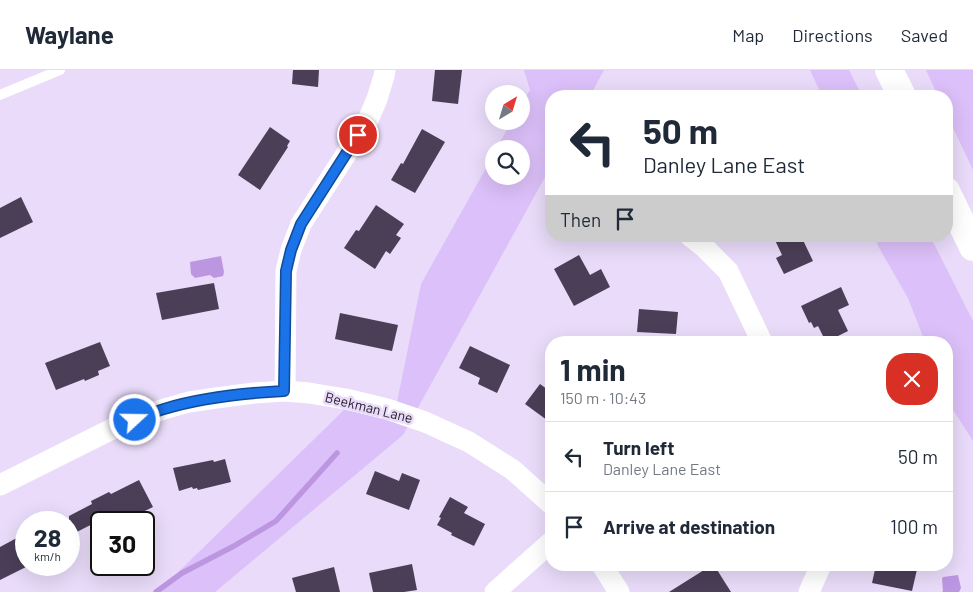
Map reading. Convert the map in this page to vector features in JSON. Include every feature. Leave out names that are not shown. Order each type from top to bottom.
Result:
[{"type":"main road","points":[[889,70],[899,90]]},
{"type":"main road","points":[[953,206],[973,247]]},
{"type":"street","points":[[284,391],[286,271],[291,250],[301,224],[368,120],[378,99],[385,70]]},
{"type":"street","points":[[698,242],[728,271],[759,336]]},
{"type":"street","name":"Beekman Lane","points":[[0,485],[120,425],[164,409],[189,402],[284,391],[346,398],[425,422],[469,442],[513,470],[545,499]]},
{"type":"street","points":[[495,592],[545,547]]},
{"type":"street","points":[[606,571],[619,592]]},
{"type":"street","points":[[809,592],[818,571]]},
{"type":"lane","points":[[0,95],[60,70]]},
{"type":"shaded area","points":[[524,70],[604,70],[593,90],[545,90],[545,177],[403,435],[215,592],[158,592],[348,406],[394,417],[421,284],[485,170],[485,185],[530,185],[530,140],[501,140],[507,130],[530,130],[530,85]]},
{"type":"shaded area","points":[[810,70],[849,70],[859,90],[819,90]]},
{"type":"shaded area","points":[[926,70],[973,70],[973,170],[953,128],[953,90],[935,90]]},
{"type":"shaded area","points":[[877,242],[933,242],[973,321],[973,441],[953,410],[953,336],[923,336],[908,298]]},
{"type":"shaded area","points":[[221,256],[223,276],[214,278],[210,275],[195,278],[191,274],[190,262]]},
{"type":"shaded area","points":[[958,575],[961,588],[959,592],[942,592],[943,577]]},
{"type":"building","points":[[293,70],[319,70],[318,87],[292,84]]},
{"type":"building","points":[[435,70],[462,70],[458,104],[432,101]]},
{"type":"building","points":[[270,127],[290,141],[260,190],[238,175]]},
{"type":"building","points":[[422,129],[445,142],[415,193],[391,180],[401,163],[403,164]]},
{"type":"building","points":[[21,197],[33,222],[0,238],[0,208]]},
{"type":"building","points":[[376,205],[404,224],[396,235],[401,238],[390,254],[386,251],[375,269],[344,248],[356,230],[359,231]]},
{"type":"building","points":[[776,242],[804,242],[813,261],[784,274],[776,258],[782,255]]},
{"type":"building","points":[[579,255],[590,275],[601,269],[610,287],[574,306],[554,269]]},
{"type":"building","points":[[214,283],[219,309],[162,320],[156,293]]},
{"type":"building","points":[[841,287],[849,305],[838,310],[848,331],[838,336],[823,336],[818,326],[814,328],[811,322],[809,323],[801,306]]},
{"type":"building","points":[[639,309],[678,312],[676,334],[637,332]]},
{"type":"building","points":[[340,313],[398,325],[392,351],[335,339]]},
{"type":"building","points":[[100,342],[110,366],[98,371],[99,375],[56,390],[45,363]]},
{"type":"building","points":[[470,346],[510,365],[497,393],[478,384],[480,378],[459,368]]},
{"type":"building","points":[[540,384],[545,388],[545,419],[525,404]]},
{"type":"building","points":[[225,459],[231,482],[198,490],[192,487],[179,491],[173,468]]},
{"type":"building","points":[[375,471],[399,481],[402,473],[420,480],[409,510],[366,494]]},
{"type":"building","points":[[139,480],[153,507],[145,511],[90,511],[90,525],[80,530],[79,511],[92,504],[91,501],[109,492],[111,494]]},
{"type":"building","points":[[450,497],[468,507],[464,513],[485,524],[474,546],[451,535],[452,533],[437,525],[441,518],[439,517]]},
{"type":"building","points":[[15,539],[15,572],[0,580],[0,547]]},
{"type":"building","points":[[412,564],[417,590],[373,592],[369,573]]},
{"type":"building","points":[[334,567],[340,592],[296,592],[292,578]]},
{"type":"building","points":[[702,571],[718,571],[731,592],[669,592]]},
{"type":"building","points":[[875,571],[917,571],[912,591],[872,583]]},
{"type":"waterway","points":[[156,592],[182,573],[234,546],[276,521],[337,453]]},
{"type":"route","points":[[135,420],[189,402],[284,391],[286,271],[291,250],[301,224],[358,135]]}]
